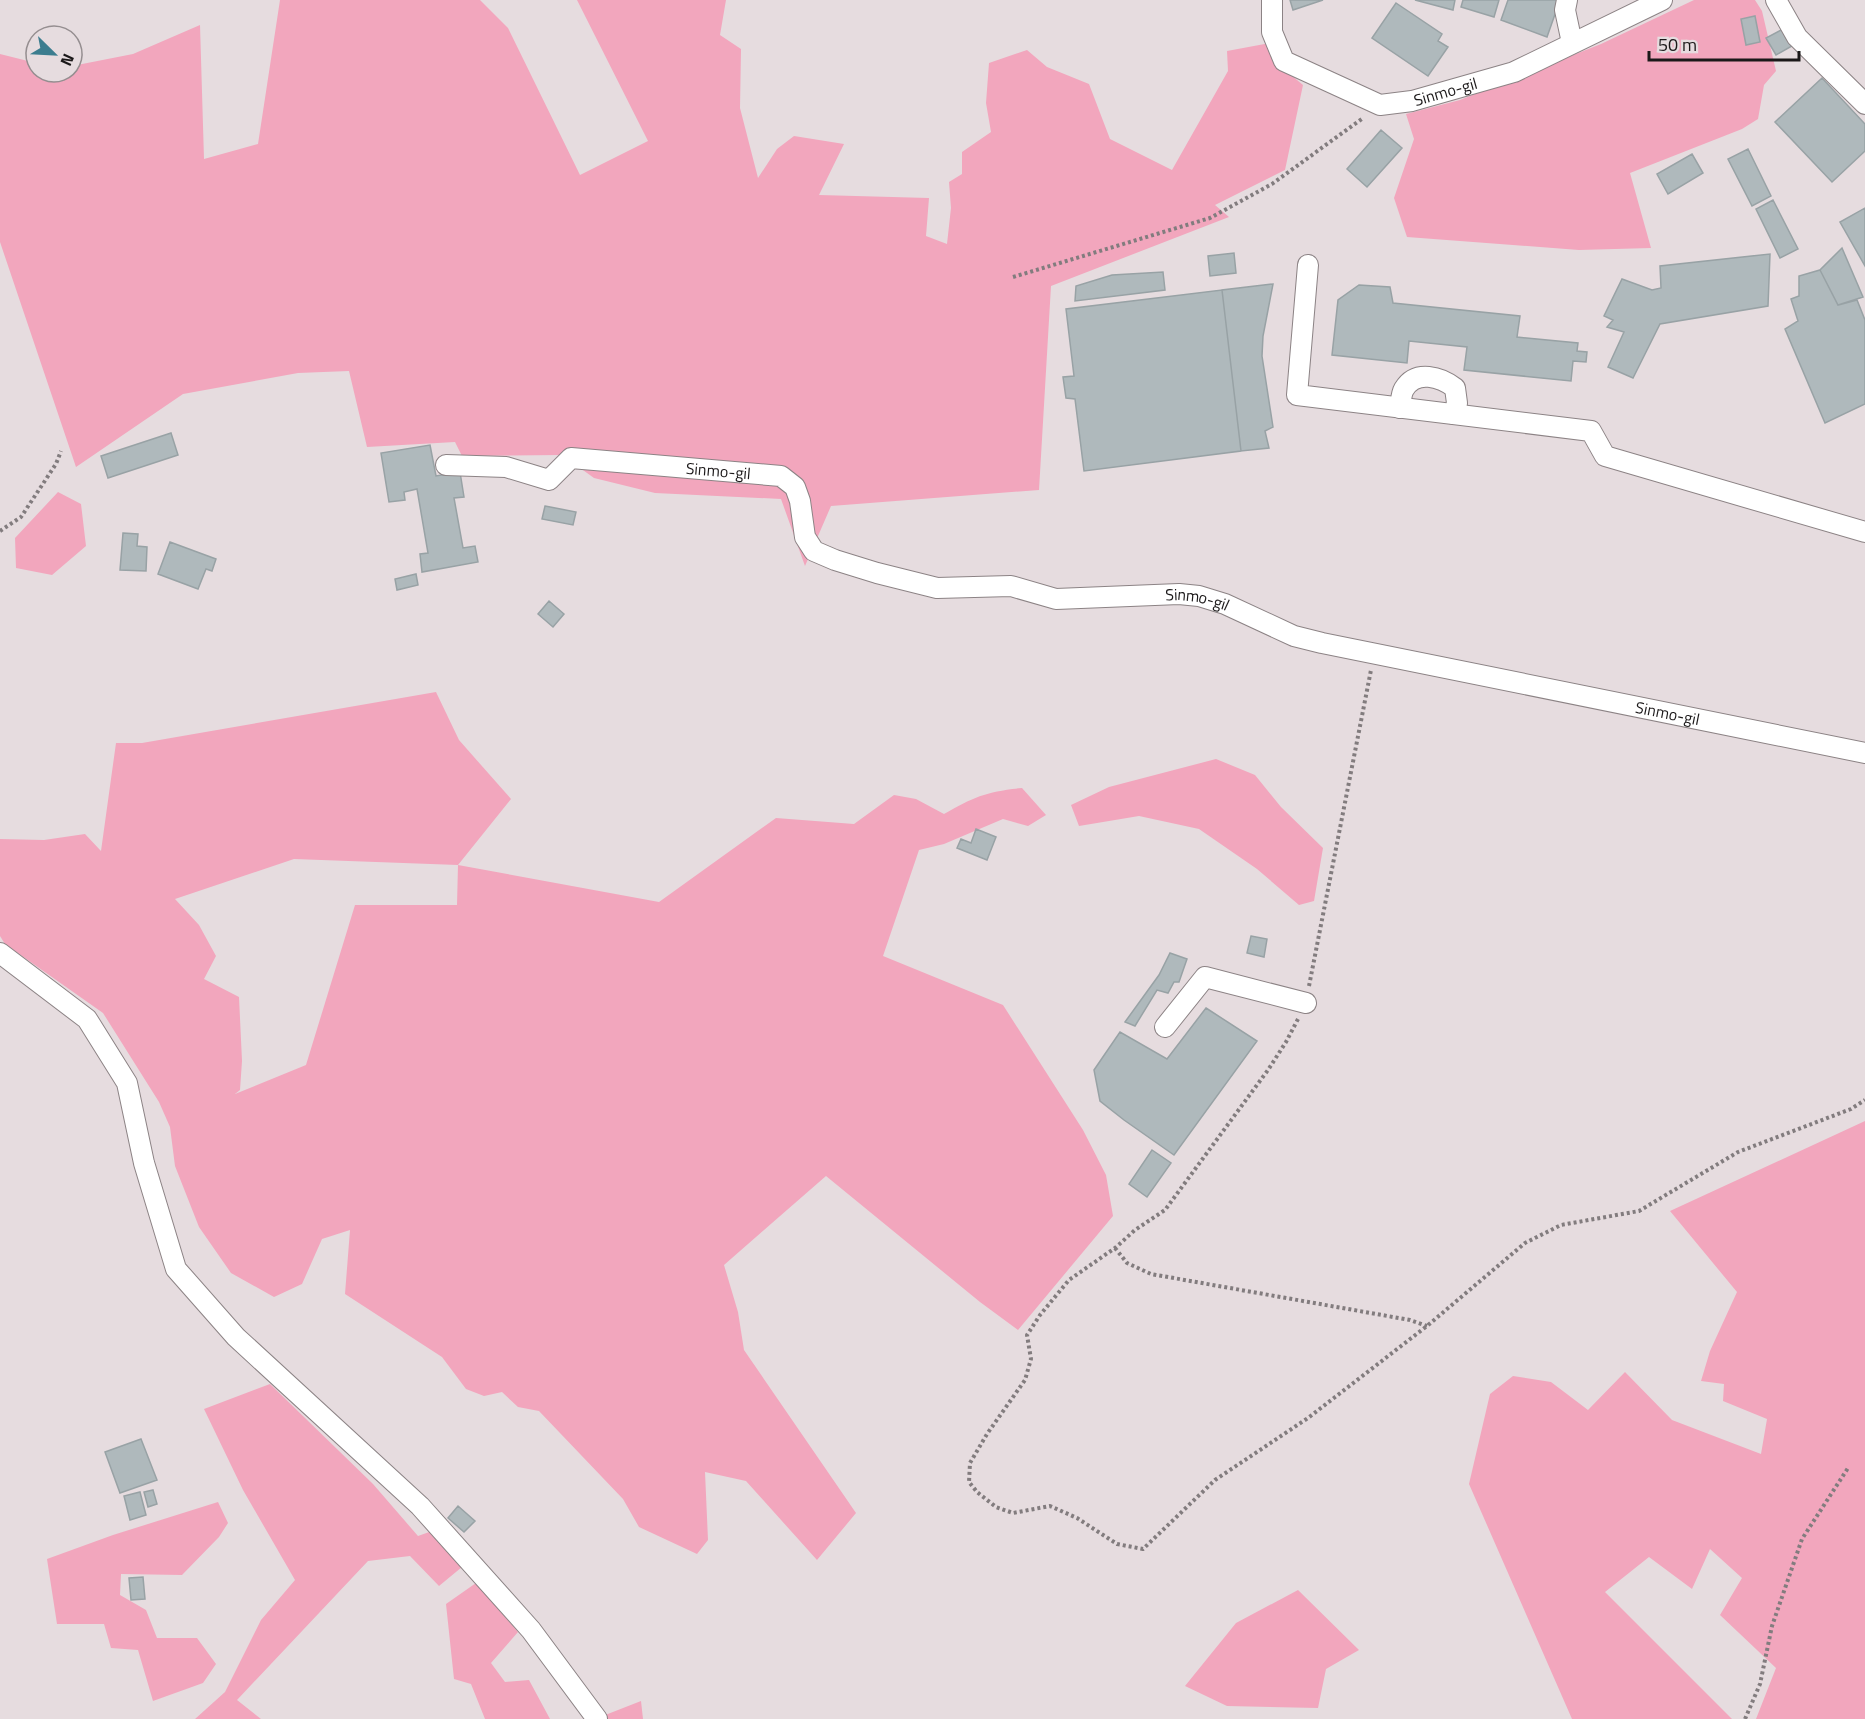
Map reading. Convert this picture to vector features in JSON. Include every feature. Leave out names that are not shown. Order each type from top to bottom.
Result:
[{"type":"street","points":[[1272,0],[1272,32],[1284,61],[1380,105]]},
{"type":"street","points":[[1567,0],[1564,10],[1572,43]]},
{"type":"street","name":"Sinmo-gil","points":[[1380,105],[1412,100],[1514,72],[1662,0]]},
{"type":"street","points":[[1776,0],[1797,37],[1865,104]]},
{"type":"street","points":[[1308,265],[1297,395],[1591,431],[1605,456],[1865,532]]},
{"type":"street","points":[[1400,408],[1403,391],[1409,382],[1420,376],[1446,381],[1455,388],[1457,403],[1454,414]]},
{"type":"street","name":"Sinmo-gil","points":[[446,465],[506,467],[549,480],[571,459],[781,476],[795,488],[800,501],[805,537],[814,551],[856,567],[937,588],[1011,586],[1056,598],[1179,594],[1199,596],[1226,604],[1294,636],[1865,753]]},
{"type":"street","points":[[0,953],[87,1019],[127,1083],[144,1163],[176,1269],[236,1337],[420,1506],[531,1630],[597,1719]]},
{"type":"street","points":[[1165,1027],[1205,977],[1306,1003]]},
{"type":"path","points":[[1013,278],[1210,218],[1272,184],[1380,105]]},
{"type":"path","points":[[0,531],[21,517],[56,464],[61,451]]},
{"type":"path","points":[[1374,654],[1306,1003],[1268,1071],[1165,1210],[1070,1280],[1040,1315],[1027,1335],[1031,1359],[1025,1380],[987,1434],[970,1463],[969,1482],[977,1492],[996,1507],[1013,1513],[1050,1506],[1077,1518],[1117,1544],[1143,1549],[1215,1480],[1308,1418],[1427,1326],[1525,1243],[1561,1226],[1639,1211],[1738,1152],[1851,1109],[1865,1100]]},
{"type":"path","points":[[1115,1248],[1127,1263],[1151,1274],[1410,1320],[1427,1326]]},
{"type":"path","points":[[1745,1719],[1760,1684],[1772,1626],[1802,1539],[1848,1468]]},
{"type":"shaded area","points":[[280,0],[480,0],[508,28],[580,175],[648,141],[577,0],[726,0],[720,35],[741,49],[740,108],[758,178],[777,149],[794,136],[844,144],[819,195],[929,198],[926,236],[947,244],[951,208],[949,182],[962,174],[962,152],[991,132],[986,103],[989,63],[1027,50],[1047,67],[1089,84],[1110,139],[1172,170],[1228,71],[1227,51],[1270,43],[1273,60],[1303,85],[1285,170],[1215,205],[1229,217],[1051,286],[1039,490],[831,506],[805,566],[781,499],[655,493],[594,478],[562,455],[462,456],[455,442],[367,447],[349,371],[298,373],[183,394],[76,467],[0,242],[0,54],[24,60],[24,84],[84,84],[84,64],[133,54],[200,25],[204,159],[258,144]]},
{"type":"shaded area","points":[[1694,0],[1755,0],[1762,11],[1776,71],[1764,85],[1758,119],[1742,129],[1630,173],[1651,248],[1579,250],[1407,237],[1394,198],[1414,139],[1406,114],[1460,100],[1601,44]]},
{"type":"shaded area","points":[[58,492],[81,504],[86,546],[52,575],[16,568],[15,538]]},
{"type":"shaded area","points":[[436,692],[459,740],[511,799],[458,865],[659,902],[776,818],[854,824],[894,795],[916,799],[944,814],[981,796],[1022,788],[1046,815],[1028,826],[1003,819],[944,844],[919,850],[883,956],[1003,1005],[1083,1130],[1106,1175],[1113,1216],[1018,1330],[980,1302],[826,1176],[724,1265],[738,1312],[744,1350],[856,1513],[817,1560],[746,1481],[705,1472],[708,1540],[697,1554],[639,1527],[623,1499],[539,1411],[518,1407],[502,1392],[484,1396],[466,1389],[442,1357],[345,1294],[350,1230],[322,1239],[302,1284],[274,1297],[231,1273],[199,1227],[175,1166],[170,1127],[159,1102],[103,1013],[5,944],[0,936],[0,839],[44,840],[85,834],[101,851],[116,743],[142,743]],"holes":[[[294,859],[458,865],[457,905],[355,905],[306,1065],[235,1094],[240,1090],[242,1061],[239,997],[204,979],[216,956],[199,925],[175,899]]]},
{"type":"shaded area","points":[[1216,759],[1255,775],[1281,807],[1323,848],[1314,901],[1299,905],[1257,869],[1199,829],[1139,816],[1079,826],[1071,805],[1109,787]]},
{"type":"shaded area","points":[[1865,1121],[1865,1719],[1756,1719],[1776,1668],[1720,1615],[1742,1578],[1710,1549],[1692,1589],[1649,1557],[1605,1592],[1732,1719],[1572,1719],[1469,1484],[1490,1394],[1513,1376],[1551,1382],[1588,1410],[1625,1372],[1672,1420],[1761,1454],[1767,1419],[1723,1401],[1724,1384],[1701,1381],[1710,1351],[1737,1292],[1670,1211]]},
{"type":"shaded area","points":[[270,1384],[373,1484],[418,1536],[432,1531],[462,1567],[439,1586],[410,1556],[368,1561],[237,1700],[261,1719],[195,1719],[225,1692],[261,1620],[295,1580],[243,1490],[204,1409]]},
{"type":"shaded area","points":[[218,1502],[228,1523],[219,1537],[182,1575],[121,1574],[120,1595],[146,1610],[157,1638],[197,1638],[216,1664],[203,1683],[153,1701],[138,1650],[111,1648],[104,1624],[57,1624],[47,1559],[113,1535]]},
{"type":"shaded area","points":[[476,1583],[518,1632],[491,1663],[505,1682],[529,1680],[550,1719],[485,1719],[471,1684],[454,1679],[446,1604]]},
{"type":"shaded area","points":[[1298,1590],[1359,1650],[1326,1669],[1318,1708],[1227,1706],[1185,1686],[1236,1623]]},
{"type":"shaded area","points":[[641,1701],[643,1719],[595,1719]]},
{"type":"building","points":[[1290,0],[1323,0],[1293,10]]},
{"type":"building","points":[[1415,0],[1455,0],[1453,10]]},
{"type":"building","points":[[1463,0],[1499,0],[1494,17],[1461,7]]},
{"type":"building","points":[[1508,0],[1560,0],[1547,37],[1501,20]]},
{"type":"building","points":[[1396,3],[1442,34],[1438,41],[1448,47],[1428,76],[1372,38]]},
{"type":"building","points":[[1755,16],[1760,42],[1746,45],[1741,19]]},
{"type":"building","points":[[1783,29],[1792,46],[1776,55],[1766,38]]},
{"type":"building","points":[[1822,78],[1865,124],[1865,151],[1832,182],[1775,122]]},
{"type":"building","points":[[1381,130],[1402,148],[1367,187],[1347,169]]},
{"type":"building","points":[[1748,149],[1771,196],[1752,206],[1728,159]]},
{"type":"building","points":[[1692,154],[1703,173],[1668,194],[1657,174]]},
{"type":"building","points":[[1773,200],[1798,249],[1780,258],[1756,209]]},
{"type":"building","points":[[1865,208],[1865,266],[1840,222]]},
{"type":"building","points":[[1842,248],[1863,297],[1838,305],[1820,270]]},
{"type":"building","points":[[1234,253],[1236,273],[1210,276],[1208,256]]},
{"type":"building","points":[[1770,254],[1768,306],[1660,324],[1633,378],[1608,367],[1624,332],[1607,327],[1613,320],[1604,316],[1622,279],[1652,290],[1661,288],[1660,266]]},
{"type":"building","points":[[1820,270],[1838,305],[1857,300],[1865,320],[1865,404],[1825,423],[1785,329],[1798,321],[1791,299],[1799,296],[1799,276]]},
{"type":"building","points":[[1163,272],[1165,290],[1075,301],[1076,286],[1112,275]]},
{"type":"building","points":[[1273,284],[1263,336],[1262,356],[1273,427],[1265,431],[1269,448],[1241,451],[1222,290]]},
{"type":"building","points":[[1359,285],[1390,287],[1393,303],[1520,316],[1517,337],[1578,343],[1577,351],[1587,352],[1586,362],[1573,361],[1571,381],[1464,370],[1467,347],[1409,341],[1407,363],[1332,355],[1338,300]]},
{"type":"building","points":[[1222,290],[1241,451],[1084,471],[1075,399],[1066,398],[1063,377],[1074,376],[1066,309]]},
{"type":"building","points":[[171,433],[178,455],[108,478],[101,456]]},
{"type":"building","points":[[430,445],[436,476],[460,472],[464,497],[454,498],[463,548],[475,546],[478,562],[422,572],[420,554],[428,553],[417,489],[404,492],[405,500],[389,502],[381,453]]},
{"type":"building","points":[[545,506],[576,512],[573,525],[542,519]]},
{"type":"building","points":[[123,533],[138,534],[137,546],[147,547],[146,571],[120,570]]},
{"type":"building","points":[[170,542],[216,559],[212,571],[206,569],[198,589],[158,574]]},
{"type":"building","points":[[416,574],[418,585],[397,590],[395,579]]},
{"type":"building","points":[[549,601],[564,614],[553,627],[538,614]]},
{"type":"building","points":[[976,829],[996,837],[987,860],[957,848],[961,839],[971,843]]},
{"type":"building","points":[[1251,936],[1267,939],[1264,957],[1247,953]]},
{"type":"building","points":[[1170,953],[1187,959],[1179,982],[1174,982],[1168,993],[1157,990],[1135,1026],[1125,1022],[1159,975]]},
{"type":"building","points":[[1206,1008],[1257,1041],[1174,1155],[1100,1101],[1094,1070],[1120,1032],[1167,1059]]},
{"type":"building","points":[[1152,1150],[1171,1163],[1147,1197],[1129,1184]]},
{"type":"building","points":[[141,1439],[157,1480],[120,1493],[105,1452]]},
{"type":"building","points":[[153,1490],[157,1504],[148,1507],[144,1492]]},
{"type":"building","points":[[140,1492],[146,1515],[130,1520],[124,1496]]},
{"type":"building","points":[[458,1506],[475,1521],[464,1532],[448,1518]]},
{"type":"building","points":[[143,1577],[145,1599],[131,1600],[129,1578]]}]
